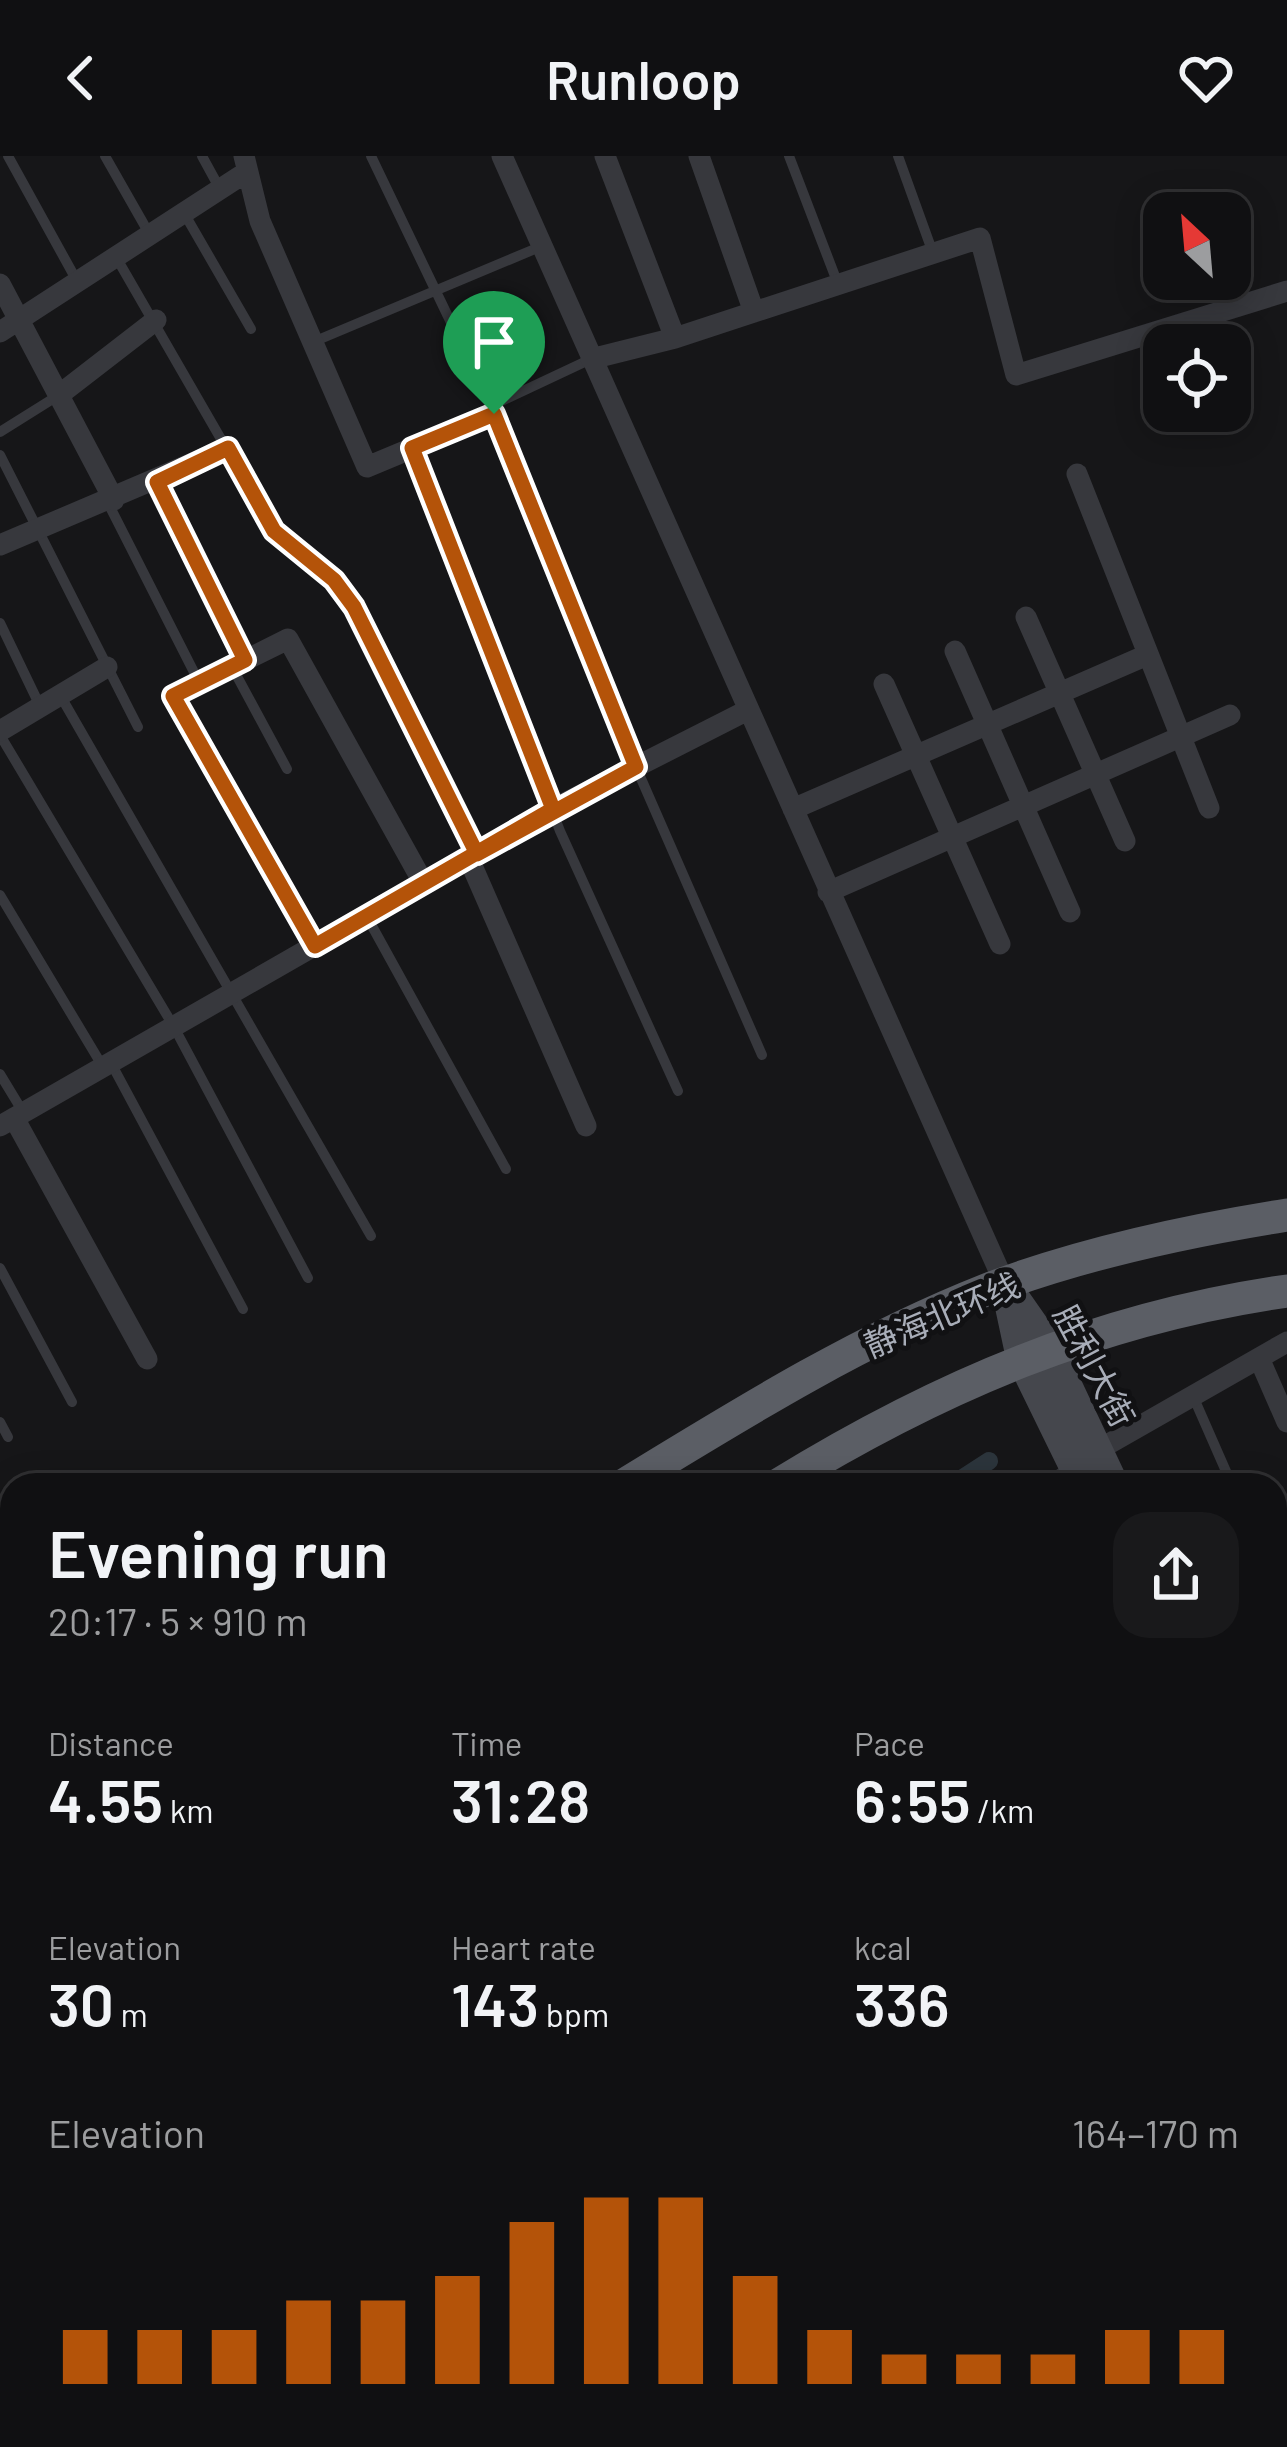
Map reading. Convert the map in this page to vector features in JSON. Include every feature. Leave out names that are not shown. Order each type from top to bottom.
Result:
[{"type":"highway","name":"静海北环线","points":[[645,1473],[856,1352],[1005,1284],[1138,1244],[1287,1215]]},
{"type":"highway","points":[[798,1473],[863,1435],[1035,1352],[1160,1315],[1287,1291]]},
{"type":"main road","name":"胜利大街","points":[[1005,1284],[1035,1352],[1077,1472]]},
{"type":"street","points":[[502,156],[1005,1284]]},
{"type":"street","points":[[605,156],[675,338]]},
{"type":"street","points":[[699,156],[754,312]]},
{"type":"street","points":[[0,332],[220,189],[245,164]]},
{"type":"street","points":[[245,164],[260,221],[368,467],[492,410]]},
{"type":"street","points":[[591,359],[675,338],[980,238],[1016,375],[1287,291]]},
{"type":"street","points":[[0,284],[111,502]]},
{"type":"street","points":[[59,395],[156,320]]},
{"type":"street","points":[[0,545],[111,502],[228,448]]},
{"type":"street","points":[[1077,474],[1209,808]]},
{"type":"street","points":[[274,531],[334,580],[354,607],[473,856],[586,1126]]},
{"type":"street","points":[[1025,617],[1125,841]]},
{"type":"street","points":[[315,946],[173,696],[288,639],[424,884]]},
{"type":"street","points":[[955,651],[1070,912]]},
{"type":"street","points":[[793,809],[1147,655]]},
{"type":"street","points":[[2,726],[107,667]]},
{"type":"street","points":[[884,683],[1000,944]]},
{"type":"street","points":[[147,1359],[12,1118],[553,809],[748,710]]},
{"type":"street","points":[[827,892],[1230,716]]},
{"type":"street","points":[[1077,1472],[1287,1342]]},
{"type":"street","points":[[1259,1358],[1287,1422]]},
{"type":"lane","points":[[8,156],[77,281]]},
{"type":"lane","points":[[105,156],[150,235]]},
{"type":"lane","points":[[202,156],[220,189]]},
{"type":"lane","points":[[371,156],[492,410],[636,767],[762,1055]]},
{"type":"lane","points":[[789,156],[838,284]]},
{"type":"lane","points":[[898,156],[933,253]]},
{"type":"lane","points":[[184,213],[251,329]]},
{"type":"lane","points":[[313,342],[542,246]]},
{"type":"lane","points":[[116,256],[274,531]]},
{"type":"lane","points":[[492,410],[591,359]]},
{"type":"lane","points":[[0,432],[59,395]]},
{"type":"lane","points":[[412,448],[553,809],[678,1091]]},
{"type":"lane","points":[[0,455],[138,727]]},
{"type":"lane","points":[[157,482],[287,769]]},
{"type":"lane","points":[[111,502],[200,682]]},
{"type":"lane","points":[[0,623],[236,992],[371,1236]]},
{"type":"lane","points":[[2,726],[174,1027],[308,1278]]},
{"type":"lane","points":[[0,895],[107,1065],[243,1309]]},
{"type":"lane","points":[[367,917],[506,1169]]},
{"type":"lane","points":[[0,1074],[12,1118]]},
{"type":"lane","points":[[0,1268],[73,1402]]},
{"type":"lane","points":[[1193,1396],[1227,1473]]},
{"type":"lane","points":[[0,1422],[8,1437]]},
{"type":"waterway","points":[[970,1473],[989,1461]]},
{"type":"route","points":[[494,414],[412,448],[553,809],[477,854],[315,946],[173,696],[245,660],[157,482],[228,448],[274,531],[334,580],[354,607],[477,854],[636,767],[494,414]]}]
